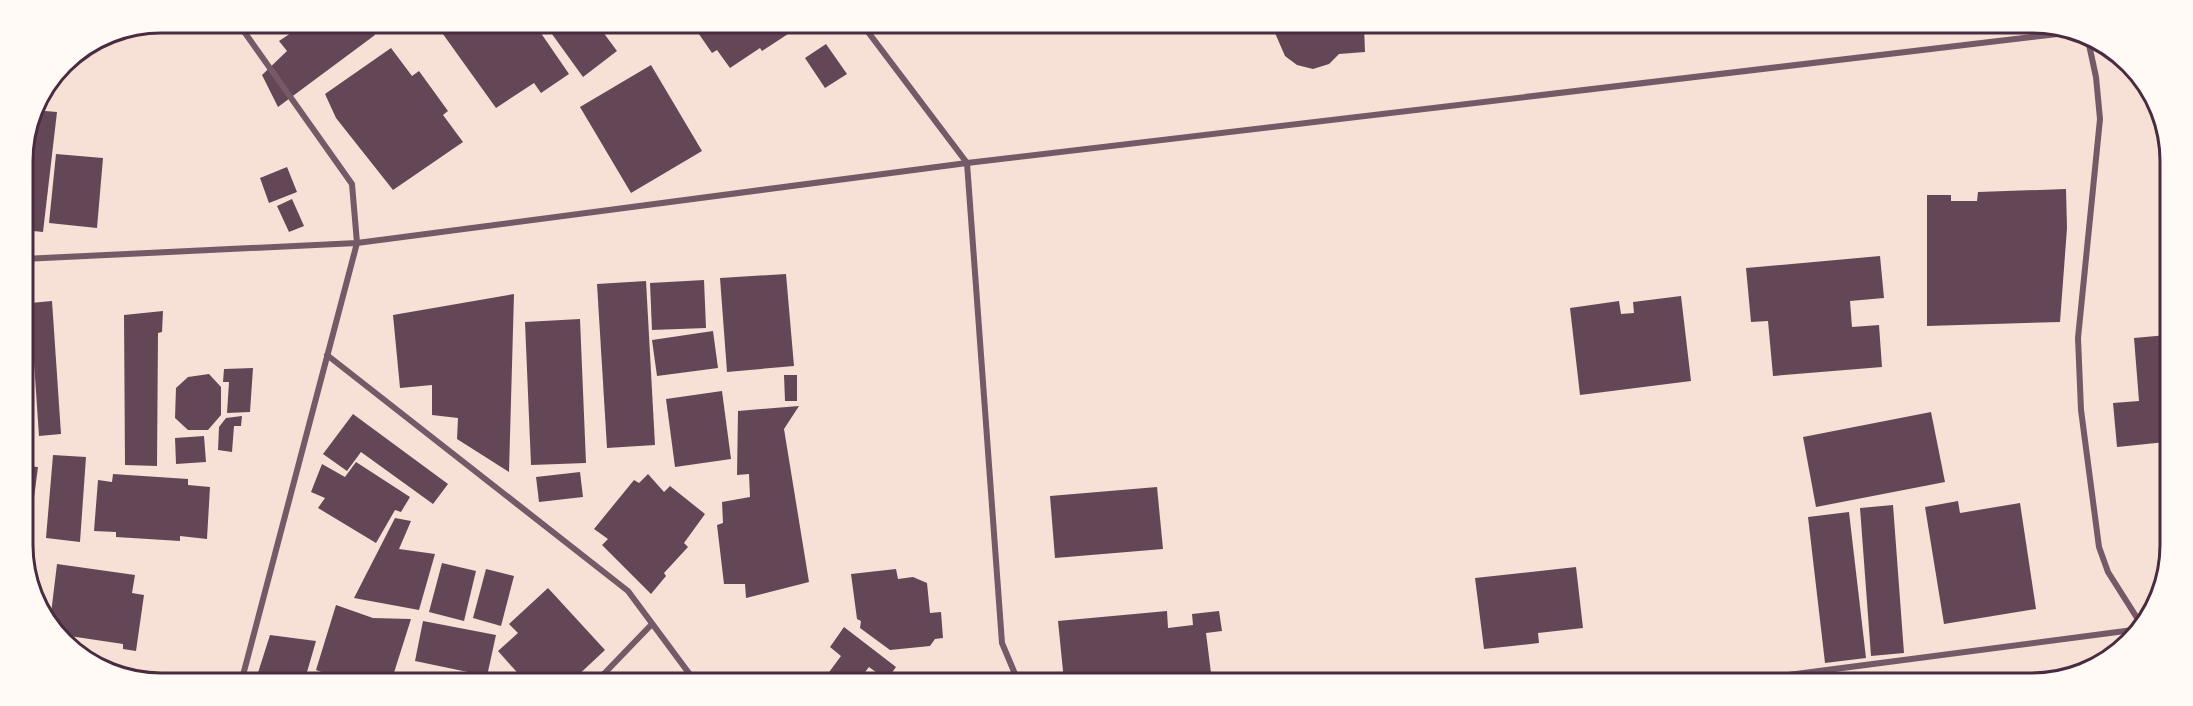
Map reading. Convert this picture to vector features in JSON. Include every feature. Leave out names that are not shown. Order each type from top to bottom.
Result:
[{"type":"street","points":[[244,673],[357,243],[352,184],[245,33]]},
{"type":"street","points":[[869,33],[967,163],[1002,643],[1015,673]]},
{"type":"street","points":[[33,259],[357,243],[967,163],[2053,35]]},
{"type":"street","points":[[2090,47],[2096,77],[2100,119],[2078,338],[2081,410],[2099,547],[2108,572],[2137,618]]},
{"type":"street","points":[[327,355],[628,591],[689,673]]},
{"type":"street","points":[[605,673],[652,624]]},
{"type":"street","points":[[1804,673],[2126,631]]},
{"type":"building","points":[[291,33],[374,33],[375,35],[278,107],[262,75],[287,51],[279,41]]},
{"type":"building","points":[[442,33],[541,33],[569,74],[541,93],[534,83],[496,108]]},
{"type":"building","points":[[551,33],[604,33],[617,51],[583,77]]},
{"type":"building","points":[[698,33],[788,34],[762,51],[760,48],[730,68],[717,50],[712,53]]},
{"type":"building","points":[[1275,33],[1364,33],[1365,52],[1339,54],[1329,64],[1313,69],[1297,65],[1285,56]]},
{"type":"building","points":[[826,44],[847,74],[825,88],[805,58]]},
{"type":"building","points":[[391,48],[412,76],[419,71],[448,111],[443,115],[463,142],[393,190],[336,118],[325,94]]},
{"type":"building","points":[[651,65],[702,151],[631,193],[580,107]]},
{"type":"building","points":[[43,111],[57,112],[43,232],[33,231],[33,153],[37,128]]},
{"type":"building","points":[[56,154],[103,158],[97,228],[49,223]]},
{"type":"building","points":[[287,167],[297,192],[269,203],[260,178]]},
{"type":"building","points":[[2066,189],[2067,228],[2060,322],[1927,326],[1927,195],[1951,195],[1951,201],[1977,201],[1978,192]]},
{"type":"building","points":[[292,199],[304,226],[289,232],[277,206]]},
{"type":"building","points":[[1880,256],[1884,298],[1850,301],[1852,327],[1879,325],[1882,367],[1773,376],[1768,321],[1751,322],[1746,268]]},
{"type":"building","points":[[786,274],[794,366],[727,372],[720,278]]},
{"type":"building","points":[[704,280],[706,328],[652,330],[650,283]]},
{"type":"building","points":[[646,281],[655,445],[607,448],[597,284]]},
{"type":"building","points":[[514,294],[509,472],[457,439],[458,418],[432,415],[432,385],[400,388],[393,315]]},
{"type":"building","points":[[1681,296],[1691,381],[1580,395],[1570,308],[1619,301],[1621,314],[1634,313],[1633,302]]},
{"type":"building","points":[[52,301],[61,434],[39,436],[33,347],[33,303]]},
{"type":"building","points":[[163,311],[162,332],[158,333],[157,466],[125,465],[124,315]]},
{"type":"building","points":[[580,319],[586,463],[531,465],[525,322]]},
{"type":"building","points":[[713,331],[718,368],[657,376],[652,340]]},
{"type":"building","points":[[2160,336],[2160,443],[2117,447],[2113,403],[2139,401],[2134,338]]},
{"type":"building","points":[[253,368],[250,412],[227,413],[229,382],[223,382],[224,369]]},
{"type":"building","points":[[209,374],[221,387],[221,415],[208,430],[188,430],[175,418],[176,388],[188,377]]},
{"type":"building","points":[[784,375],[797,375],[797,401],[785,401]]},
{"type":"building","points":[[722,391],[731,459],[675,467],[666,399]]},
{"type":"building","points":[[799,406],[784,429],[809,582],[746,598],[745,584],[724,584],[717,525],[723,523],[722,502],[750,497],[749,474],[737,475],[738,411]]},
{"type":"building","points":[[1931,412],[1945,482],[1816,507],[1803,437]]},
{"type":"building","points":[[353,414],[448,484],[433,504],[361,452],[347,471],[323,454]]},
{"type":"building","points":[[242,416],[241,426],[234,426],[232,452],[218,450],[219,427],[226,418]]},
{"type":"building","points":[[204,436],[206,462],[176,464],[175,438]]},
{"type":"building","points":[[53,455],[86,457],[80,542],[46,538]]},
{"type":"building","points":[[356,462],[410,497],[401,512],[395,510],[376,543],[318,508],[325,498],[311,492],[322,464],[345,477]]},
{"type":"building","points":[[33,467],[38,467],[33,506]]},
{"type":"building","points":[[580,472],[583,497],[539,502],[536,477]]},
{"type":"building","points":[[113,474],[188,479],[188,485],[210,487],[207,539],[180,536],[180,541],[116,537],[116,532],[94,531],[98,480],[112,482]]},
{"type":"building","points":[[648,474],[664,492],[670,486],[705,514],[684,543],[688,547],[664,573],[666,576],[651,594],[602,545],[608,539],[594,529],[634,480],[639,483]]},
{"type":"building","points":[[1157,487],[1163,549],[1055,558],[1050,496]]},
{"type":"building","points":[[1958,501],[1960,513],[2020,503],[2036,609],[1944,624],[1925,507]]},
{"type":"building","points":[[1893,505],[1904,653],[1871,656],[1860,508]]},
{"type":"building","points":[[1849,512],[1866,658],[1825,663],[1808,517]]},
{"type":"building","points":[[395,518],[411,521],[399,549],[435,554],[419,610],[354,598]]},
{"type":"building","points":[[442,563],[476,571],[464,621],[429,612]]},
{"type":"building","points":[[57,564],[135,575],[132,593],[144,595],[136,651],[123,649],[123,644],[72,636],[51,610]]},
{"type":"building","points":[[1576,567],[1583,628],[1538,633],[1539,643],[1484,649],[1475,578]]},
{"type":"building","points":[[486,569],[514,576],[501,626],[473,618]]},
{"type":"building","points":[[896,569],[898,579],[913,577],[927,583],[930,613],[941,612],[943,638],[935,639],[930,646],[890,650],[860,628],[861,621],[857,619],[851,574]]},
{"type":"building","points":[[548,588],[605,650],[580,673],[518,673],[498,651],[518,633],[509,624]]},
{"type":"building","points":[[336,605],[373,618],[411,619],[394,673],[324,673],[316,670]]},
{"type":"building","points":[[1167,611],[1168,628],[1193,625],[1192,614],[1219,611],[1222,631],[1206,633],[1211,673],[1063,673],[1058,621]]},
{"type":"building","points":[[423,621],[496,635],[488,673],[473,673],[415,661]]},
{"type":"building","points":[[844,627],[896,667],[892,673],[877,673],[869,667],[864,673],[828,673],[841,656],[830,647]]},
{"type":"building","points":[[270,635],[316,641],[307,673],[258,673]]}]
